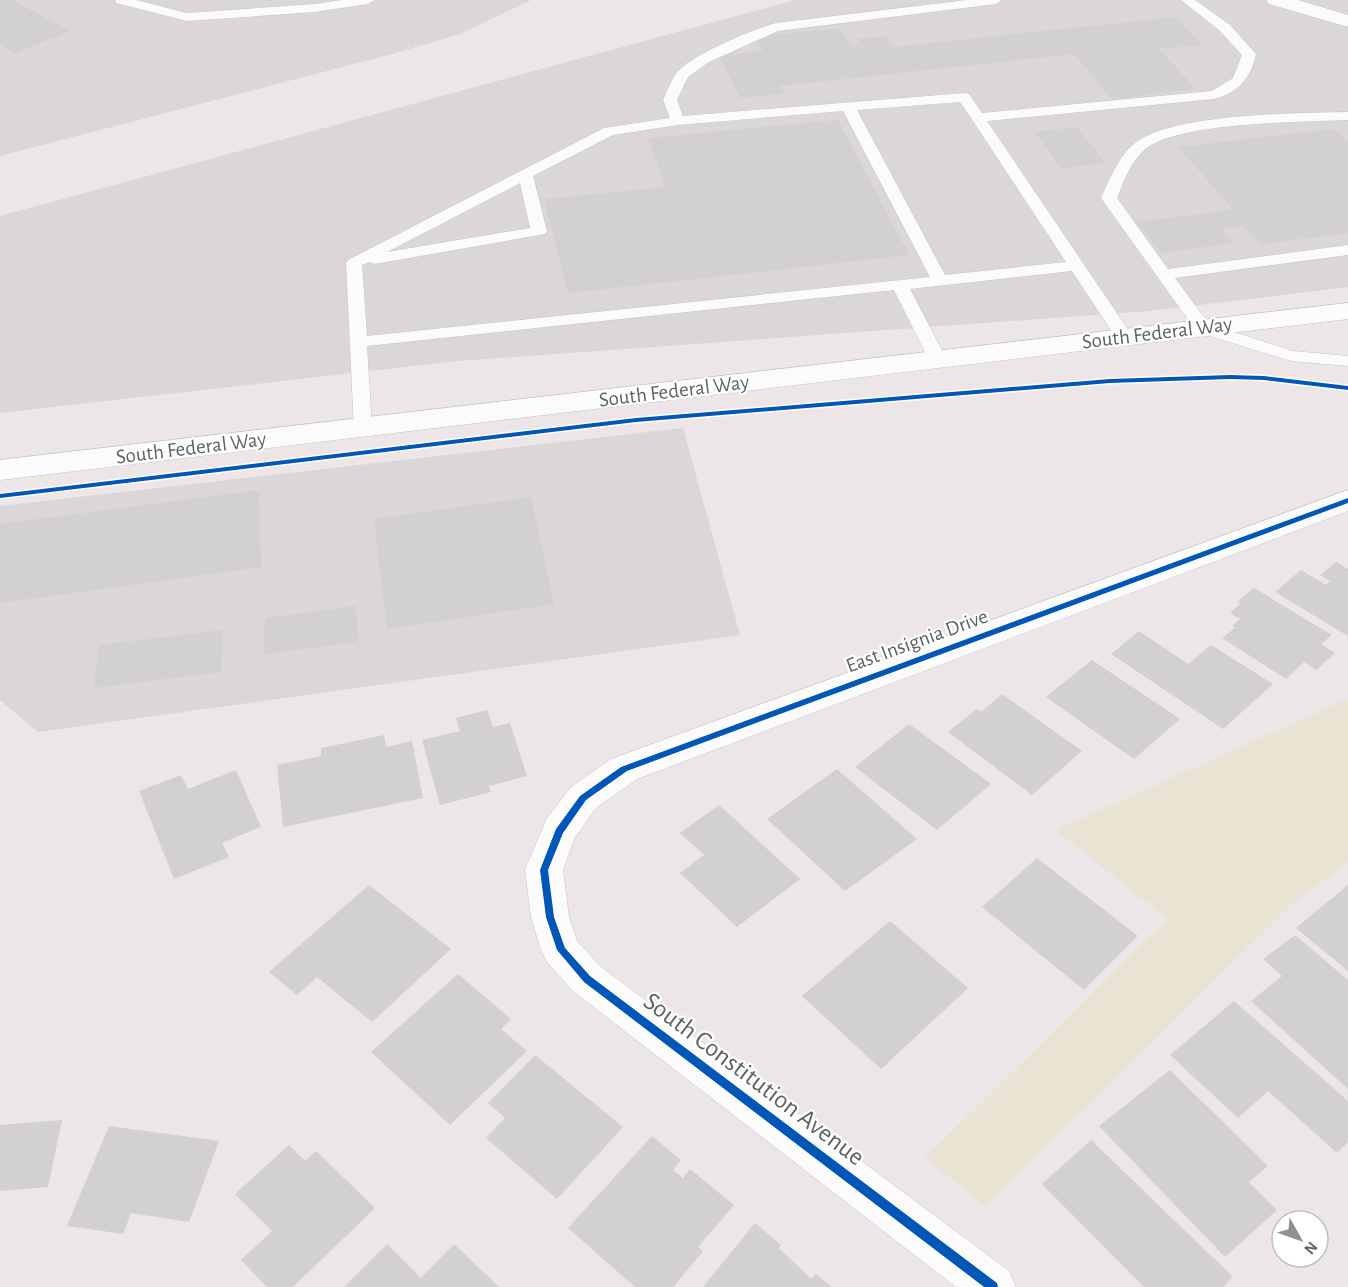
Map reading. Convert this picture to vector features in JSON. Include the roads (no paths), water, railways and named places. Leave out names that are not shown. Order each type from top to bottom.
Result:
[{"type":"main road","points":[[1276,0],[1348,21]]},
{"type":"main road","name":"South Federal Way","points":[[0,470],[1348,310]]},
{"type":"main road","name":"East Insignia Drive","points":[[544,870],[559,831],[583,798],[624,769],[1348,500]]},
{"type":"main road","name":"South Constitution Avenue","points":[[544,870],[550,916],[561,950],[587,979],[993,1287]]},
{"type":"lane","points":[[120,0],[187,17],[315,8],[368,0]]},
{"type":"lane","points":[[678,121],[670,100],[682,75],[704,59],[758,33],[776,27],[996,0]]},
{"type":"lane","points":[[978,118],[1214,95],[1231,89],[1241,78],[1247,66],[1249,54],[1225,28],[1187,0]]},
{"type":"lane","points":[[354,263],[609,131],[678,121],[964,97],[1124,337]]},
{"type":"lane","points":[[848,107],[940,280]]},
{"type":"lane","points":[[1348,116],[1220,124],[1163,134],[1143,144],[1122,170],[1108,198],[1203,328],[1291,356],[1348,362]]},
{"type":"lane","points":[[354,263],[539,231],[525,174]]},
{"type":"lane","points":[[1165,274],[1348,250]]},
{"type":"lane","points":[[354,263],[363,428]]},
{"type":"lane","points":[[360,342],[1076,266]]},
{"type":"lane","points":[[900,285],[938,360]]},
{"type":"railway","points":[[0,122],[170,78],[389,33],[504,0]]},
{"type":"railway","points":[[0,190],[690,0]]},
{"type":"railway","points":[[517,145],[789,0]]},
{"type":"railway","points":[[349,49],[463,42],[549,31]]},
{"type":"railway","points":[[74,68],[140,67],[227,58]]},
{"type":"railway","points":[[0,110],[66,97]]},
{"type":"railway","points":[[0,134],[35,120]]}]
